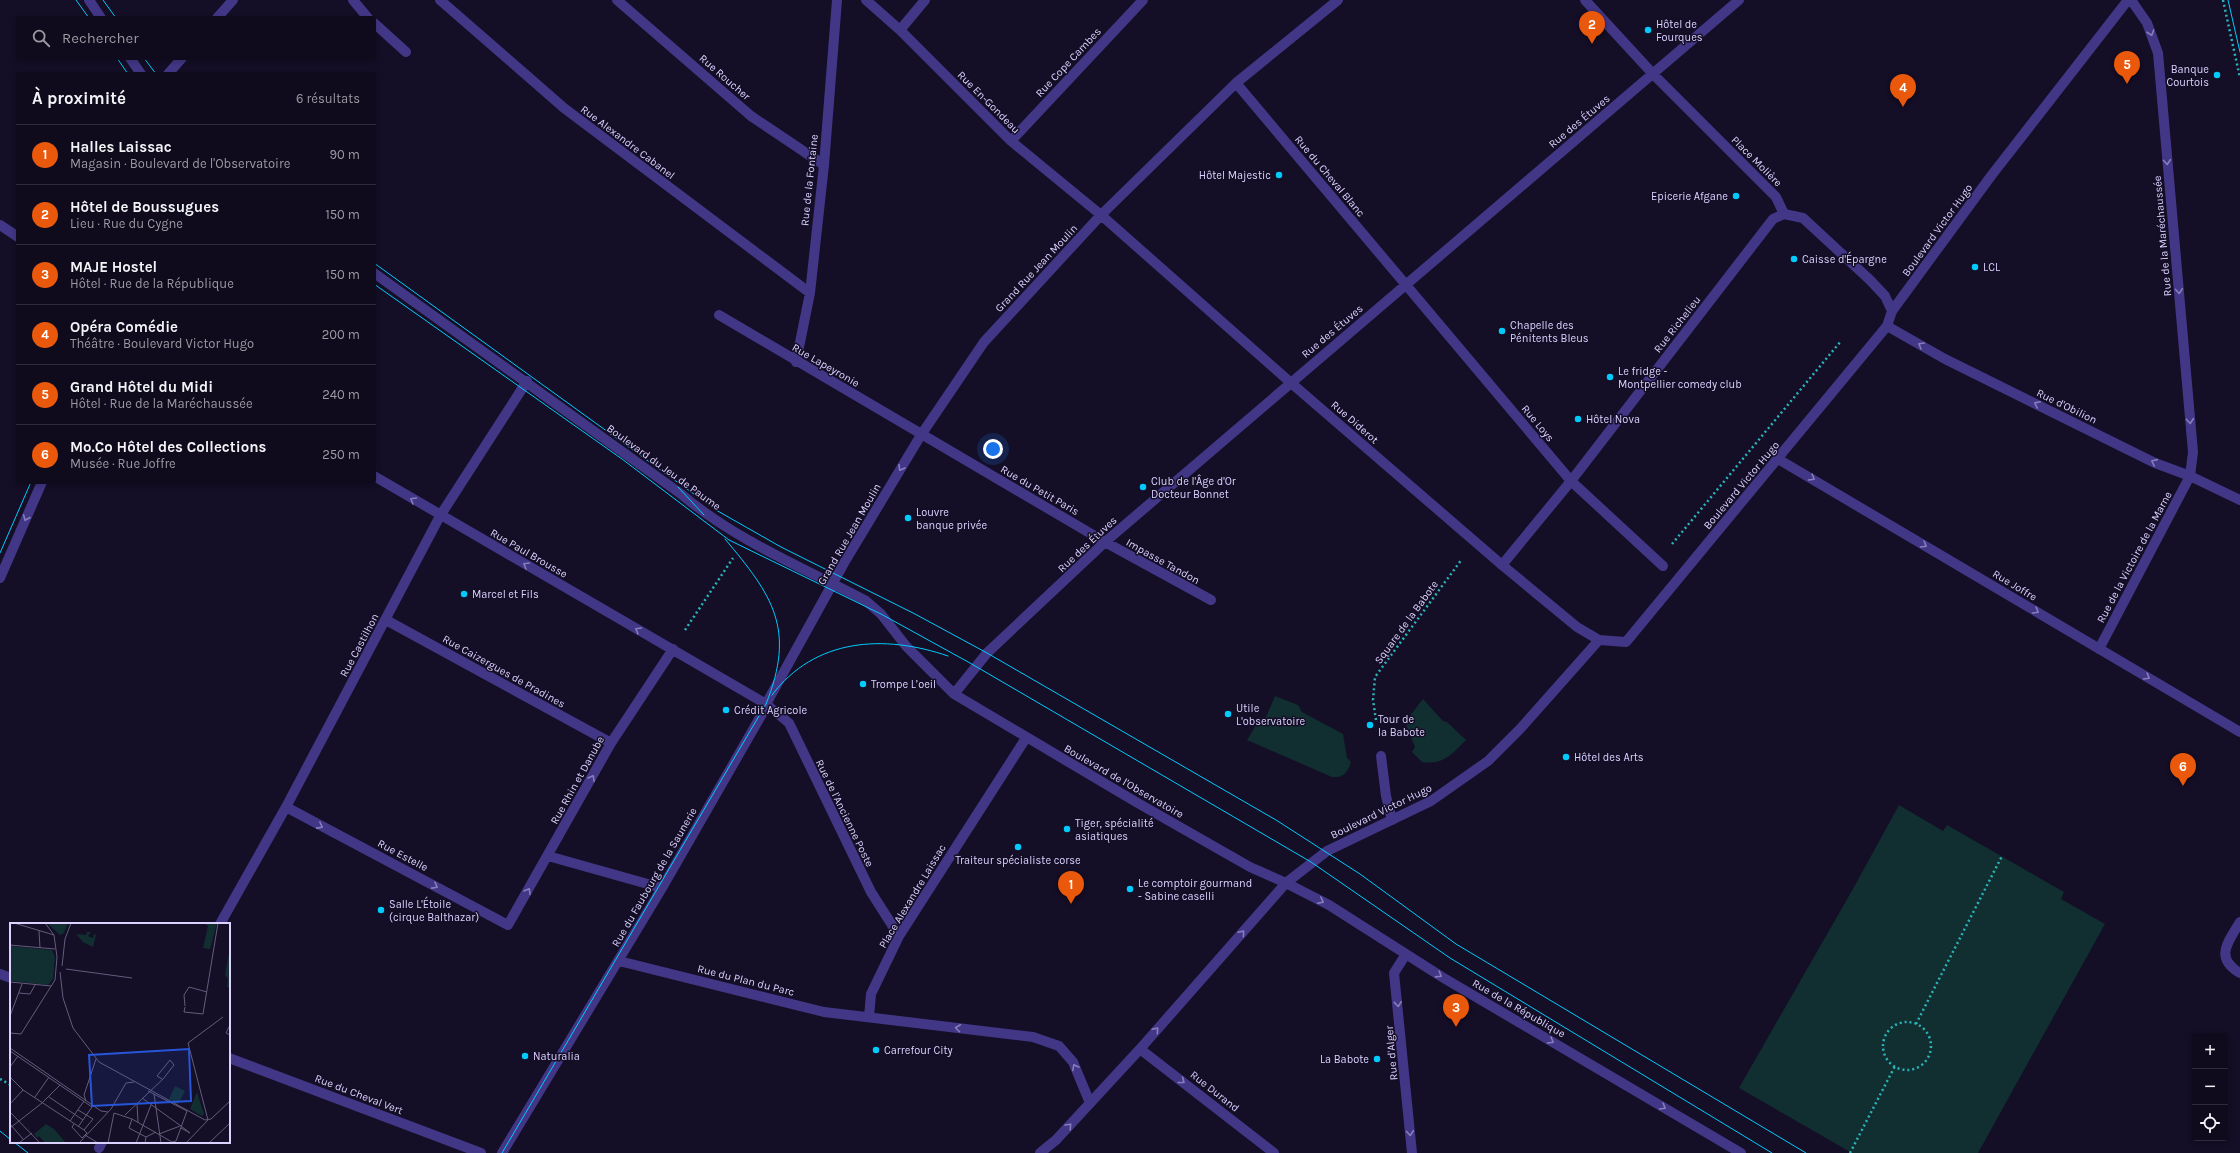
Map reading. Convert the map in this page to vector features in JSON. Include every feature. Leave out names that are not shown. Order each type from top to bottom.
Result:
[{"type":"street","points":[[89,0],[100,16]]},
{"type":"street","points":[[219,16],[233,0]]},
{"type":"street","points":[[353,0],[366,16]]},
{"type":"street","name":"Rue Alexandre Cabanel","points":[[440,0],[564,108],[810,293]]},
{"type":"street","name":"Rue Roucher","points":[[617,0],[751,116],[824,165]]},
{"type":"street","name":"Rue de la Fontaine","points":[[796,362],[810,293],[824,165],[837,0]]},
{"type":"street","name":"Rue En-Gondeau","points":[[866,0],[900,30],[1011,141],[1101,216]]},
{"type":"street","points":[[900,30],[925,0]]},
{"type":"street","name":"Rue Cope Cambes","points":[[1011,141],[1143,0]]},
{"type":"street","name":"Grand Rue Jean Moulin","points":[[819,609],[921,435],[984,342],[1101,216],[1236,83],[1338,0]]},
{"type":"street","name":"Place Molière","points":[[1585,0],[1653,74],[1776,197],[1784,214]]},
{"type":"street","name":"Rue des Étuves","points":[[954,694],[987,654],[1105,542],[1290,382],[1739,0]]},
{"type":"street","name":"Boulevard Victor Hugo","points":[[1286,883],[1327,851],[1431,801],[1488,761],[1520,729],[1599,640],[1626,642],[1887,326],[1892,312],[1991,176],[2128,0]]},
{"type":"street","name":"Rue de la Maréchaussée","points":[[2131,0],[2147,23],[2158,53],[2193,452],[2190,476]]},
{"type":"street","points":[[376,25],[406,52]]},
{"type":"street","points":[[131,60],[140,72]]},
{"type":"street","points":[[170,72],[180,60]]},
{"type":"street","name":"Rue du Cheval Blanc","points":[[1236,83],[1405,285]]},
{"type":"street","points":[[1784,214],[1803,218],[1870,280],[1885,296],[1892,312]]},
{"type":"street","name":"Rue Richelieu","points":[[1502,565],[1571,481],[1772,219],[1784,214]]},
{"type":"street","name":"Rue Diderot","points":[[1101,216],[1502,565],[1578,627],[1599,640]]},
{"type":"street","points":[[0,225],[16,236]]},
{"type":"street","name":"Boulevard du Jeu de Paume","points":[[376,274],[681,494],[699,510],[749,540],[866,601],[881,614],[906,646],[954,694]]},
{"type":"street","name":"Rue Loys","points":[[1405,285],[1571,481],[1661,564]]},
{"type":"street","name":"Rue Lapeyronie","points":[[719,315],[921,435]]},
{"type":"street","name":"Rue d'Obilion","points":[[1887,326],[1945,359],[2155,463],[2190,476],[2240,500]]},
{"type":"street","name":"Rue Castilhon","points":[[221,923],[286,807],[440,516],[527,382]]},
{"type":"street","name":"Rue du Petit Paris","points":[[921,435],[1105,542]]},
{"type":"street","name":"Rue Joffre","points":[[1778,459],[2240,732]]},
{"type":"street","name":"Rue de la Victoire de la Marne","points":[[2099,649],[2190,476]]},
{"type":"street","name":"Rue Paul Brousse","points":[[376,477],[440,516],[766,704]]},
{"type":"street","points":[[0,578],[41,484]]},
{"type":"street","name":"Impasse Tandon","points":[[1105,542],[1211,600]]},
{"type":"street","name":"Rue du Faubourg de la Saunerie","points":[[502,1153],[662,888],[762,714],[766,704],[819,609]]},
{"type":"street","name":"Rue Caizergues de Pradines","points":[[386,620],[611,743]]},
{"type":"street","name":"Rue Rhin et Danube","points":[[508,925],[611,743],[672,649]]},
{"type":"street","name":"Boulevard de l'Observatoire","points":[[954,694],[1026,738],[1239,861],[1286,883]]},
{"type":"street","name":"Rue de l'Ancienne Poste","points":[[766,704],[789,723],[871,892],[899,936]]},
{"type":"street","name":"Place Alexandre Laissac","points":[[869,1017],[871,994],[899,936],[1026,738]]},
{"type":"street","points":[[1381,756],[1386,796],[1392,820]]},
{"type":"street","name":"Rue Estelle","points":[[286,807],[508,925]]},
{"type":"street","points":[[548,856],[662,888]]},
{"type":"street","points":[[1040,1153],[1090,1103],[1140,1049],[1286,883]]},
{"type":"street","name":"Rue de la République","points":[[1286,883],[1329,905],[1406,954],[1741,1153]]},
{"type":"street","points":[[2240,922],[2226,946],[2225,957],[2229,967],[2240,973]]},
{"type":"street","name":"Rue d'Alger","points":[[1406,954],[1394,973],[1412,1153]]},
{"type":"street","name":"Rue du Plan du Parc","points":[[619,961],[824,1012],[869,1017]]},
{"type":"street","points":[[0,974],[10,978]]},
{"type":"street","points":[[869,1017],[1033,1037],[1059,1046],[1073,1062],[1090,1103]]},
{"type":"street","name":"Rue Durand","points":[[1140,1049],[1274,1153]]},
{"type":"street","name":"Rue du Cheval Vert","points":[[230,1058],[481,1153]]},
{"type":"path","points":[[2223,0],[2240,78]]},
{"type":"path","points":[[1661,564],[1841,341]]},
{"type":"path","points":[[672,649],[736,553],[749,540]]},
{"type":"path","name":"Square de la Babote","points":[[1376,720],[1373,700],[1375,677],[1475,541]]},
{"type":"path","points":[[1916,1024],[2002,856]]},
{"type":"path","points":[[1901,1023],[1916,1024],[1923,1029],[1930,1042],[1928,1058],[1915,1068],[1907,1070],[1895,1066],[1887,1060],[1883,1053],[1884,1038],[1894,1026],[1901,1023]]},
{"type":"path","points":[[1850,1153],[1895,1066]]},
{"type":"path","points":[[0,1079],[10,1084]]},
{"type":"green space","points":[[1275,696],[1298,705],[1302,712],[1343,734],[1347,758],[1351,762],[1347,772],[1339,777],[1332,777],[1247,740],[1256,725],[1261,726],[1263,724]]},
{"type":"green space","points":[[1423,699],[1443,721],[1447,722],[1466,740],[1447,757],[1436,762],[1422,762],[1412,752],[1415,747],[1405,722]]},
{"type":"green space","points":[[1899,805],[1943,831],[1947,825],[2064,892],[2061,899],[2105,924],[1978,1153],[1852,1153],[1739,1088]]},
{"type":"tram line","points":[[76,0],[88,16]]},
{"type":"tram line","points":[[103,0],[115,16]]},
{"type":"tram line","points":[[2228,0],[2240,52]]},
{"type":"tram line","points":[[118,60],[127,72]]},
{"type":"tram line","points":[[146,60],[154,72]]},
{"type":"tram line","points":[[376,264],[716,510],[781,547],[915,614],[987,653],[1276,820],[1360,874],[1456,944],[1806,1153]]},
{"type":"tram line","points":[[376,285],[622,459],[729,540],[881,614],[970,663],[1311,862],[1450,958],[1772,1153]]},
{"type":"tram line","points":[[0,553],[30,484]]},
{"type":"tram line","points":[[678,487],[704,515]]},
{"type":"tram line","points":[[502,1153],[766,704],[775,678],[779,655],[779,634],[775,615],[767,596],[756,578],[725,539]]},
{"type":"tram line","points":[[772,695],[789,676],[809,662],[830,652],[852,646],[876,644],[900,645],[924,649],[948,656]]},
{"type":"tram line","points":[[0,1131],[10,1139]]},
{"type":"tram line","points":[[15,1143],[28,1153]]},
{"type":"place","name":"Hôtel de Fourques","points":[[1648,30]]},
{"type":"place","name":"Hôtel de Boussugues","points":[[1592,44]]},
{"type":"place","name":"Banque Courtois","points":[[2217,75]]},
{"type":"place","name":"Grand Hôtel du Midi","points":[[2127,84]]},
{"type":"place","name":"Opéra Comédie","points":[[1903,107]]},
{"type":"place","name":"Hôtel Majestic","points":[[1279,175]]},
{"type":"place","name":"Epicerie Afgane","points":[[1736,196]]},
{"type":"place","name":"Caisse d'Épargne","points":[[1794,259]]},
{"type":"place","name":"LCL","points":[[1975,267]]},
{"type":"place","name":"Chapelle des Pénitents Bleus","points":[[1502,331]]},
{"type":"place","name":"Le fridge - Montpellier comedy club","points":[[1610,377]]},
{"type":"place","name":"Hôtel Nova","points":[[1578,419]]},
{"type":"place","name":"Club de l'Âge d'Or Docteur Bonnet","points":[[1143,487]]},
{"type":"place","name":"Louvre banque privée","points":[[908,518]]},
{"type":"place","name":"Marcel et Fils","points":[[464,594]]},
{"type":"place","name":"Trompe L’oeil","points":[[863,684]]},
{"type":"place","name":"Crédit Agricole","points":[[726,710]]},
{"type":"place","name":"Utile L'observatoire","points":[[1228,714]]},
{"type":"place","name":"Tour de la Babote","points":[[1370,725]]},
{"type":"place","name":"Hôtel des Arts","points":[[1566,757]]},
{"type":"place","name":"Mo.Co Hôtel des Collections","points":[[2183,786]]},
{"type":"place","name":"Tiger, spécialité asiatiques","points":[[1067,829]]},
{"type":"place","name":"Traiteur spécialiste corse","points":[[1018,847]]},
{"type":"place","name":"Le comptoir gourmand - Sabine caselli","points":[[1130,889]]},
{"type":"place","name":"Halles Laissac","points":[[1071,904]]},
{"type":"place","name":"Salle L'Étoile (cirque Balthazar)","points":[[381,910]]},
{"type":"place","name":"MAJE Hostel","points":[[1456,1027]]},
{"type":"place","name":"Carrefour City","points":[[876,1050]]},
{"type":"place","name":"Naturalia","points":[[525,1056]]},
{"type":"place","name":"La Babote","points":[[1377,1059]]}]
